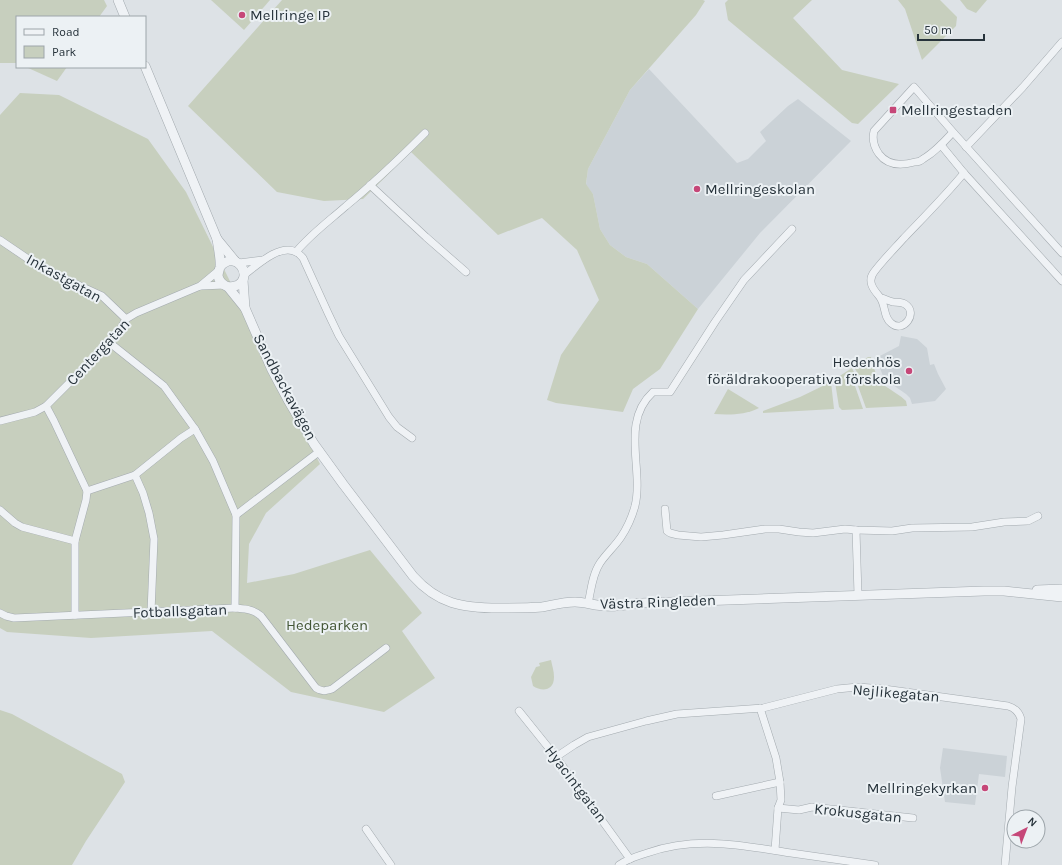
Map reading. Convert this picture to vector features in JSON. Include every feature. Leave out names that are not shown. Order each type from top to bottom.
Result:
[{"type":"street","points":[[118,0],[125,16]]},
{"type":"street","points":[[966,147],[1023,87],[1062,42]]},
{"type":"street","points":[[146,68],[217,239],[242,267],[244,271],[244,278]]},
{"type":"street","points":[[953,132],[941,145],[922,160],[909,164],[896,165],[884,160],[876,150],[872,138],[874,131],[914,87],[953,132],[966,147],[1062,252]]},
{"type":"street","points":[[296,252],[303,243],[370,185],[425,132]]},
{"type":"street","points":[[941,145],[964,173],[1062,281]]},
{"type":"street","points":[[881,298],[891,302],[901,302],[908,306],[910,314],[908,321],[902,326],[890,323],[886,316],[885,307],[881,298],[874,290],[870,282],[871,276],[964,173]]},
{"type":"street","points":[[370,185],[466,272]]},
{"type":"street","points":[[588,604],[596,571],[600,563],[621,537],[630,521],[635,506],[637,492],[635,441],[636,424],[641,408],[653,392],[670,392],[710,329],[744,280],[792,228]]},
{"type":"street","points":[[217,239],[219,279],[226,286],[236,286],[263,260],[285,250],[296,252],[303,258],[339,336],[389,417],[397,427],[412,438]]},
{"type":"street","name":"Inkastgatan","points":[[0,240],[43,269],[102,296],[126,319]]},
{"type":"street","points":[[219,269],[226,262],[263,260]]},
{"type":"street","name":"Centergatan","points":[[0,421],[35,412],[46,406],[110,343],[117,335],[126,319],[136,313],[200,286],[219,269]]},
{"type":"street","name":"Sandbackavägen","points":[[244,278],[245,308]]},
{"type":"street","name":"Centergatan","points":[[200,286],[226,286]]},
{"type":"street","name":"Sandbackavägen","points":[[226,286],[245,308],[269,363],[288,400],[320,452],[343,484]]},
{"type":"street","points":[[110,343],[164,386],[195,428],[213,461],[236,515],[320,452]]},
{"type":"street","points":[[46,406],[87,491],[75,541],[75,615]]},
{"type":"street","points":[[87,491],[135,475],[195,428]]},
{"type":"street","points":[[135,475],[149,512],[154,539],[151,612]]},
{"type":"street","name":"Västra Ringleden","points":[[343,484],[409,571],[426,589],[443,600],[466,606],[482,608],[514,608],[541,607],[576,602],[607,606],[642,603],[984,590],[1059,593]]},
{"type":"street","points":[[665,509],[667,531],[678,535],[701,537],[724,536],[765,529],[813,533],[845,529],[892,531],[912,528],[972,527],[1004,522],[1028,521],[1038,516]]},
{"type":"street","points":[[0,510],[22,527],[75,541]]},
{"type":"street","name":"Fotballsgatan","points":[[0,613],[14,618],[235,608],[236,515]]},
{"type":"street","points":[[856,530],[858,595]]},
{"type":"street","points":[[235,608],[247,609],[256,612],[261,616],[316,688],[320,691],[326,691],[332,688],[386,648]]},
{"type":"street","name":"Nejlikegatan","points":[[556,757],[588,737],[646,721],[676,714],[760,708],[782,704],[838,689],[858,687],[884,689],[1013,707],[1020,714],[1021,719],[1012,787],[1005,865]]},
{"type":"street","points":[[760,708],[776,758],[780,782],[781,800],[778,808],[775,850]]},
{"type":"street","name":"Hyacintgatan","points":[[519,710],[556,757],[630,859]]},
{"type":"street","points":[[716,796],[780,782]]},
{"type":"street","name":"Krokusgatan","points":[[778,808],[799,810],[812,806],[913,818]]},
{"type":"street","points":[[366,829],[391,865]]},
{"type":"street","points":[[619,865],[630,859],[655,850],[682,844],[716,843],[875,865]]},
{"type":"shaded area","name":"Mellringeskolan","points":[[649,69],[737,163],[748,159],[766,141],[760,132],[788,106],[798,99],[851,141],[760,233],[698,309],[647,264],[626,257],[610,245],[600,229],[593,194],[586,185],[588,169],[630,90]]},
{"type":"shaded area","name":"Hedenhös föräldrakooperativa förskola","points":[[901,336],[917,339],[927,348],[930,365],[934,364],[946,389],[935,401],[912,404],[910,398],[906,394],[883,376],[876,358],[899,346]]},
{"type":"shaded area","points":[[943,748],[1007,756],[1005,777],[979,774],[975,805],[945,802],[940,768]]},
{"type":"green space","points":[[0,0],[104,0],[107,6],[100,16],[16,16],[16,63],[0,63]]},
{"type":"green space","name":"Mellringe IP","points":[[211,0],[270,0],[244,30]]},
{"type":"green space","points":[[282,0],[705,1],[696,15],[630,90],[588,169],[586,184],[593,194],[600,229],[610,245],[626,257],[647,264],[698,309],[660,369],[633,389],[623,412],[556,403],[547,400],[561,355],[599,300],[577,250],[542,218],[498,235],[411,152],[363,199],[324,201],[277,192],[188,106]]},
{"type":"green space","points":[[728,0],[812,0],[793,18],[842,70],[899,84],[858,124],[852,123],[728,20],[725,3]]},
{"type":"green space","points":[[898,0],[940,0],[957,17],[956,26],[922,60],[905,9]]},
{"type":"green space","points":[[960,0],[987,0],[976,13],[967,9]]},
{"type":"green space","points":[[28,68],[66,68],[57,81]]},
{"type":"green space","name":"Hedeparken","points":[[20,93],[59,95],[148,139],[186,192],[320,464],[266,513],[249,544],[247,583],[294,574],[370,550],[422,613],[402,631],[435,678],[384,712],[291,692],[212,631],[91,638],[7,632],[0,628],[0,115]]},
{"type":"green space","points":[[868,357],[871,357],[876,373],[882,383],[904,399],[907,406],[866,408],[858,386],[863,383],[854,367]]},
{"type":"green space","points":[[852,368],[859,383],[855,386],[863,409],[842,410],[839,407],[835,379]]},
{"type":"green space","points":[[831,382],[834,409],[763,413],[763,411],[800,397]]},
{"type":"green space","points":[[728,389],[759,408],[737,414],[714,414]]},
{"type":"green space","points":[[551,660],[554,675],[552,685],[547,689],[536,688],[533,686],[531,677],[536,667],[540,666],[539,663]]},
{"type":"green space","points":[[0,710],[12,714],[122,774],[125,782],[72,865],[0,865]]},
{"type":"place","name":"Mellringe IP","points":[[242,15]]},
{"type":"place","name":"Mellringestaden","points":[[893,110]]},
{"type":"place","name":"Mellringeskolan","points":[[697,189]]},
{"type":"place","name":"Hedenhös föräldrakooperativa förskola","points":[[909,371]]},
{"type":"place","name":"Mellringekyrkan","points":[[985,788]]}]
